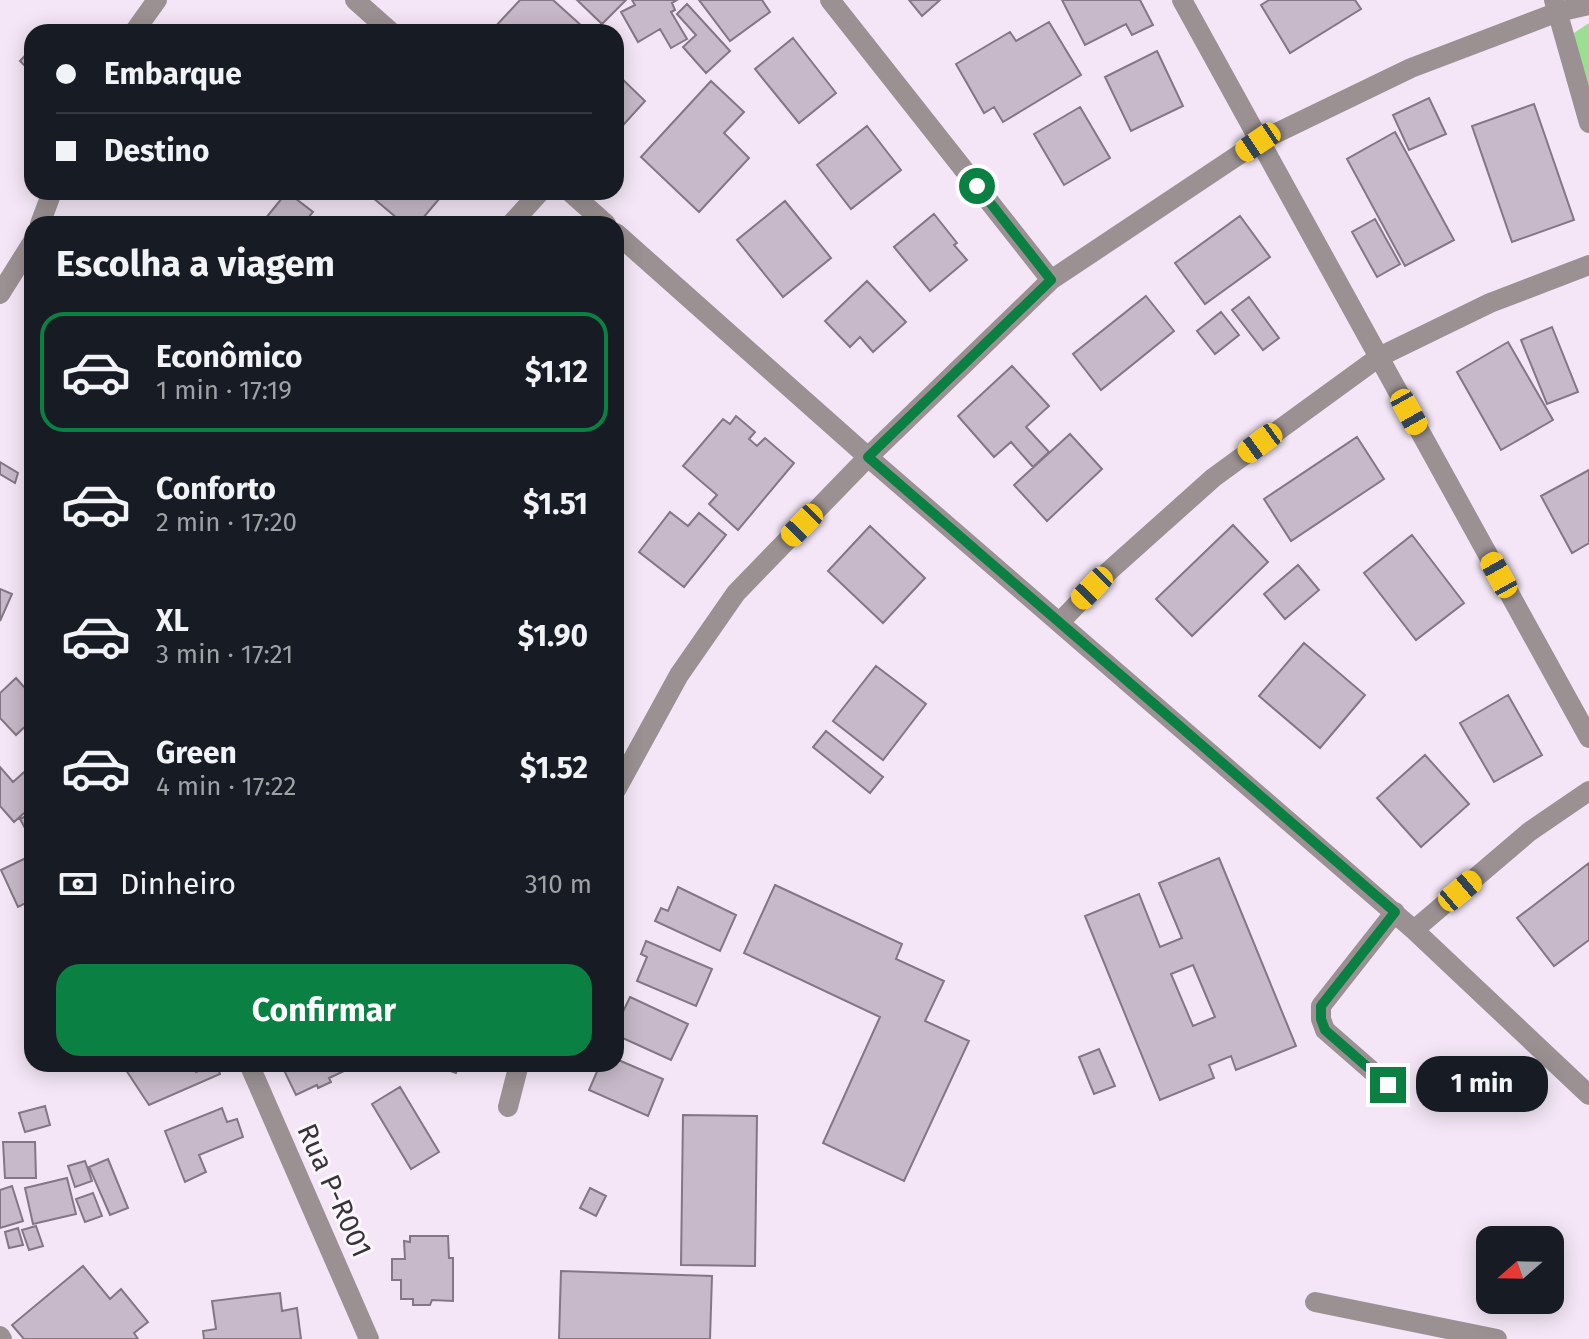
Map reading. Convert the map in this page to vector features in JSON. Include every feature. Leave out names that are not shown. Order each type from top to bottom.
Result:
[{"type":"street","points":[[140,24],[157,0]]},
{"type":"street","points":[[355,0],[382,24]]},
{"type":"street","points":[[830,0],[1051,280]]},
{"type":"street","points":[[1182,0],[1589,738]]},
{"type":"street","points":[[624,775],[679,675],[736,593],[868,457],[1051,280],[1258,142],[1411,68],[1556,6],[1589,5]]},
{"type":"street","points":[[1556,6],[1589,123]]},
{"type":"street","points":[[518,216],[533,200]]},
{"type":"street","points":[[579,200],[597,216]]},
{"type":"street","points":[[624,240],[868,457],[1395,912],[1589,1095]]},
{"type":"street","points":[[0,294],[24,256]]},
{"type":"street","points":[[1060,622],[1109,571],[1213,478],[1379,357],[1490,303],[1589,265]]},
{"type":"street","points":[[1414,930],[1529,832],[1589,791]]},
{"type":"street","points":[[1388,1085],[1325,1030],[1321,1006],[1395,912]]},
{"type":"street","name":"Rua P-R001","points":[[252,1072],[369,1339]]},
{"type":"street","points":[[508,1107],[517,1072]]},
{"type":"street","points":[[1315,1302],[1497,1339]]},
{"type":"green space","points":[[1589,23],[1589,102],[1576,57],[1574,33]]},
{"type":"building","points":[[520,0],[553,0],[580,24],[498,24]]},
{"type":"building","points":[[577,0],[626,0],[602,24]]},
{"type":"building","points":[[632,0],[677,0],[672,3],[675,10],[671,12],[687,39],[671,48],[660,29],[638,42],[621,12],[635,5]]},
{"type":"building","points":[[699,0],[762,0],[770,12],[730,41]]},
{"type":"building","points":[[909,0],[940,0],[922,16]]},
{"type":"building","points":[[1062,0],[1140,0],[1153,25],[1132,35],[1126,24],[1085,45]]},
{"type":"building","points":[[1269,0],[1355,0],[1361,9],[1290,53],[1261,5]]},
{"type":"building","points":[[687,4],[730,51],[706,73],[683,47],[696,35],[677,14]]},
{"type":"building","points":[[1049,22],[1081,75],[1003,122],[994,107],[984,113],[956,64],[1010,32],[1016,41]]},
{"type":"building","points":[[793,38],[836,93],[799,123],[755,69]]},
{"type":"building","points":[[1157,51],[1183,106],[1131,131],[1105,77]]},
{"type":"building","points":[[624,81],[645,101],[624,124]]},
{"type":"building","points":[[711,81],[744,112],[724,133],[749,158],[699,212],[641,157]]},
{"type":"building","points":[[1429,98],[1446,134],[1409,150],[1393,115]]},
{"type":"building","points":[[1534,104],[1574,220],[1512,242],[1472,126]]},
{"type":"building","points":[[1080,107],[1110,158],[1064,185],[1034,134]]},
{"type":"building","points":[[867,126],[901,170],[851,209],[817,165]]},
{"type":"building","points":[[1395,132],[1454,240],[1405,266],[1347,159]]},
{"type":"building","points":[[280,200],[297,200],[313,212],[310,216],[268,216]]},
{"type":"building","points":[[376,200],[438,200],[425,216],[394,216]]},
{"type":"building","points":[[785,201],[831,258],[783,297],[737,240]]},
{"type":"building","points":[[934,214],[967,260],[930,291],[894,247]]},
{"type":"building","points":[[1240,216],[1270,257],[1205,304],[1175,263]]},
{"type":"building","points":[[1375,219],[1400,264],[1377,277],[1352,232]]},
{"type":"building","points":[[867,281],[906,322],[873,352],[860,337],[850,347],[825,321]]},
{"type":"building","points":[[1146,296],[1174,331],[1101,390],[1073,354]]},
{"type":"building","points":[[1249,297],[1279,338],[1263,350],[1232,310]]},
{"type":"building","points":[[1221,312],[1239,335],[1215,354],[1197,331]]},
{"type":"building","points":[[1552,327],[1578,392],[1547,404],[1521,340]]},
{"type":"building","points":[[1508,342],[1553,420],[1501,450],[1457,372]]},
{"type":"building","points":[[1012,366],[1049,406],[1026,427],[1049,452],[1033,467],[1011,442],[994,457],[958,416]]},
{"type":"building","points":[[736,416],[755,432],[749,439],[757,446],[765,438],[794,463],[738,530],[709,504],[717,495],[683,466],[723,419],[730,424]]},
{"type":"building","points":[[1070,434],[1102,469],[1047,521],[1014,485]]},
{"type":"building","points":[[1357,437],[1384,479],[1291,541],[1264,499]]},
{"type":"building","points":[[0,462],[18,473],[15,483],[0,474]]},
{"type":"building","points":[[1589,470],[1589,543],[1572,553],[1541,496]]},
{"type":"building","points":[[670,512],[688,526],[699,513],[726,535],[684,587],[639,552]]},
{"type":"building","points":[[1233,525],[1268,562],[1192,636],[1156,599]]},
{"type":"building","points":[[870,526],[925,578],[883,623],[828,571]]},
{"type":"building","points":[[1412,535],[1464,603],[1416,640],[1364,573]]},
{"type":"building","points":[[1298,565],[1319,590],[1285,619],[1264,594]]},
{"type":"building","points":[[0,589],[12,594],[0,621]]},
{"type":"building","points":[[1304,643],[1365,695],[1320,748],[1259,696]]},
{"type":"building","points":[[876,666],[926,704],[883,760],[833,721]]},
{"type":"building","points":[[16,678],[24,687],[24,728],[16,735],[0,718],[0,693]]},
{"type":"building","points":[[1508,695],[1542,755],[1494,782],[1460,723]]},
{"type":"building","points":[[826,731],[883,777],[870,793],[813,747]]},
{"type":"building","points":[[1425,755],[1469,804],[1421,847],[1377,798]]},
{"type":"building","points":[[0,767],[13,782],[24,772],[24,813],[14,822],[0,806]]},
{"type":"building","points":[[1219,858],[1296,1046],[1236,1070],[1231,1056],[1209,1065],[1214,1078],[1160,1100],[1085,916],[1139,894],[1160,947],[1182,938],[1159,883]],"holes":[[[1193,965],[1215,1017],[1193,1026],[1171,974]]]},
{"type":"building","points":[[24,859],[24,904],[18,907],[1,870]]},
{"type":"building","points":[[1589,863],[1589,940],[1554,966],[1517,918]]},
{"type":"building","points":[[775,885],[902,944],[896,959],[944,981],[925,1021],[969,1041],[904,1181],[823,1143],[880,1017],[744,953]]},
{"type":"building","points":[[678,887],[736,915],[720,951],[655,921],[661,908],[668,911]]},
{"type":"building","points":[[646,941],[712,969],[696,1006],[637,981],[647,957],[641,954]]},
{"type":"building","points":[[630,997],[688,1024],[671,1060],[624,1039],[624,1010]]},
{"type":"building","points":[[1099,1049],[1115,1086],[1094,1094],[1079,1057]]},
{"type":"building","points":[[624,1062],[663,1079],[648,1116],[589,1090],[597,1072],[624,1072]]},
{"type":"building","points":[[127,1072],[219,1072],[220,1074],[149,1105]]},
{"type":"building","points":[[285,1072],[342,1072],[329,1078],[331,1082],[296,1095]]},
{"type":"building","points":[[400,1087],[439,1152],[411,1169],[372,1104]]},
{"type":"building","points":[[45,1106],[50,1125],[25,1132],[19,1113]]},
{"type":"building","points":[[222,1108],[227,1122],[237,1119],[243,1137],[199,1155],[206,1172],[185,1182],[165,1131]]},
{"type":"building","points":[[683,1115],[757,1116],[755,1266],[681,1265]]},
{"type":"building","points":[[3,1142],[35,1142],[36,1178],[5,1178]]},
{"type":"building","points":[[108,1159],[128,1208],[110,1215],[89,1167]]},
{"type":"building","points":[[85,1161],[92,1181],[75,1187],[68,1166]]},
{"type":"building","points":[[67,1178],[76,1214],[33,1224],[25,1188]]},
{"type":"building","points":[[12,1186],[23,1221],[0,1228],[0,1190]]},
{"type":"building","points":[[590,1188],[606,1196],[596,1216],[580,1208]]},
{"type":"building","points":[[93,1193],[102,1216],[85,1222],[76,1199]]},
{"type":"building","points":[[36,1226],[43,1246],[29,1250],[22,1230]]},
{"type":"building","points":[[18,1228],[23,1245],[9,1248],[5,1232]]},
{"type":"building","points":[[410,1236],[448,1236],[449,1258],[453,1258],[453,1301],[432,1300],[430,1305],[413,1305],[413,1299],[401,1299],[401,1280],[392,1280],[392,1259],[405,1259],[404,1241],[410,1242]]},
{"type":"building","points":[[83,1266],[110,1299],[121,1289],[148,1322],[134,1333],[138,1339],[24,1339],[12,1325]]},
{"type":"building","points":[[561,1271],[712,1276],[710,1339],[559,1339]]},
{"type":"building","points":[[280,1293],[282,1311],[297,1308],[301,1339],[204,1339],[203,1331],[216,1329],[212,1301]]},
{"type":"route","points":[[977,186],[1051,280],[868,457],[1395,912],[1321,1006],[1325,1030],[1388,1085]]}]
